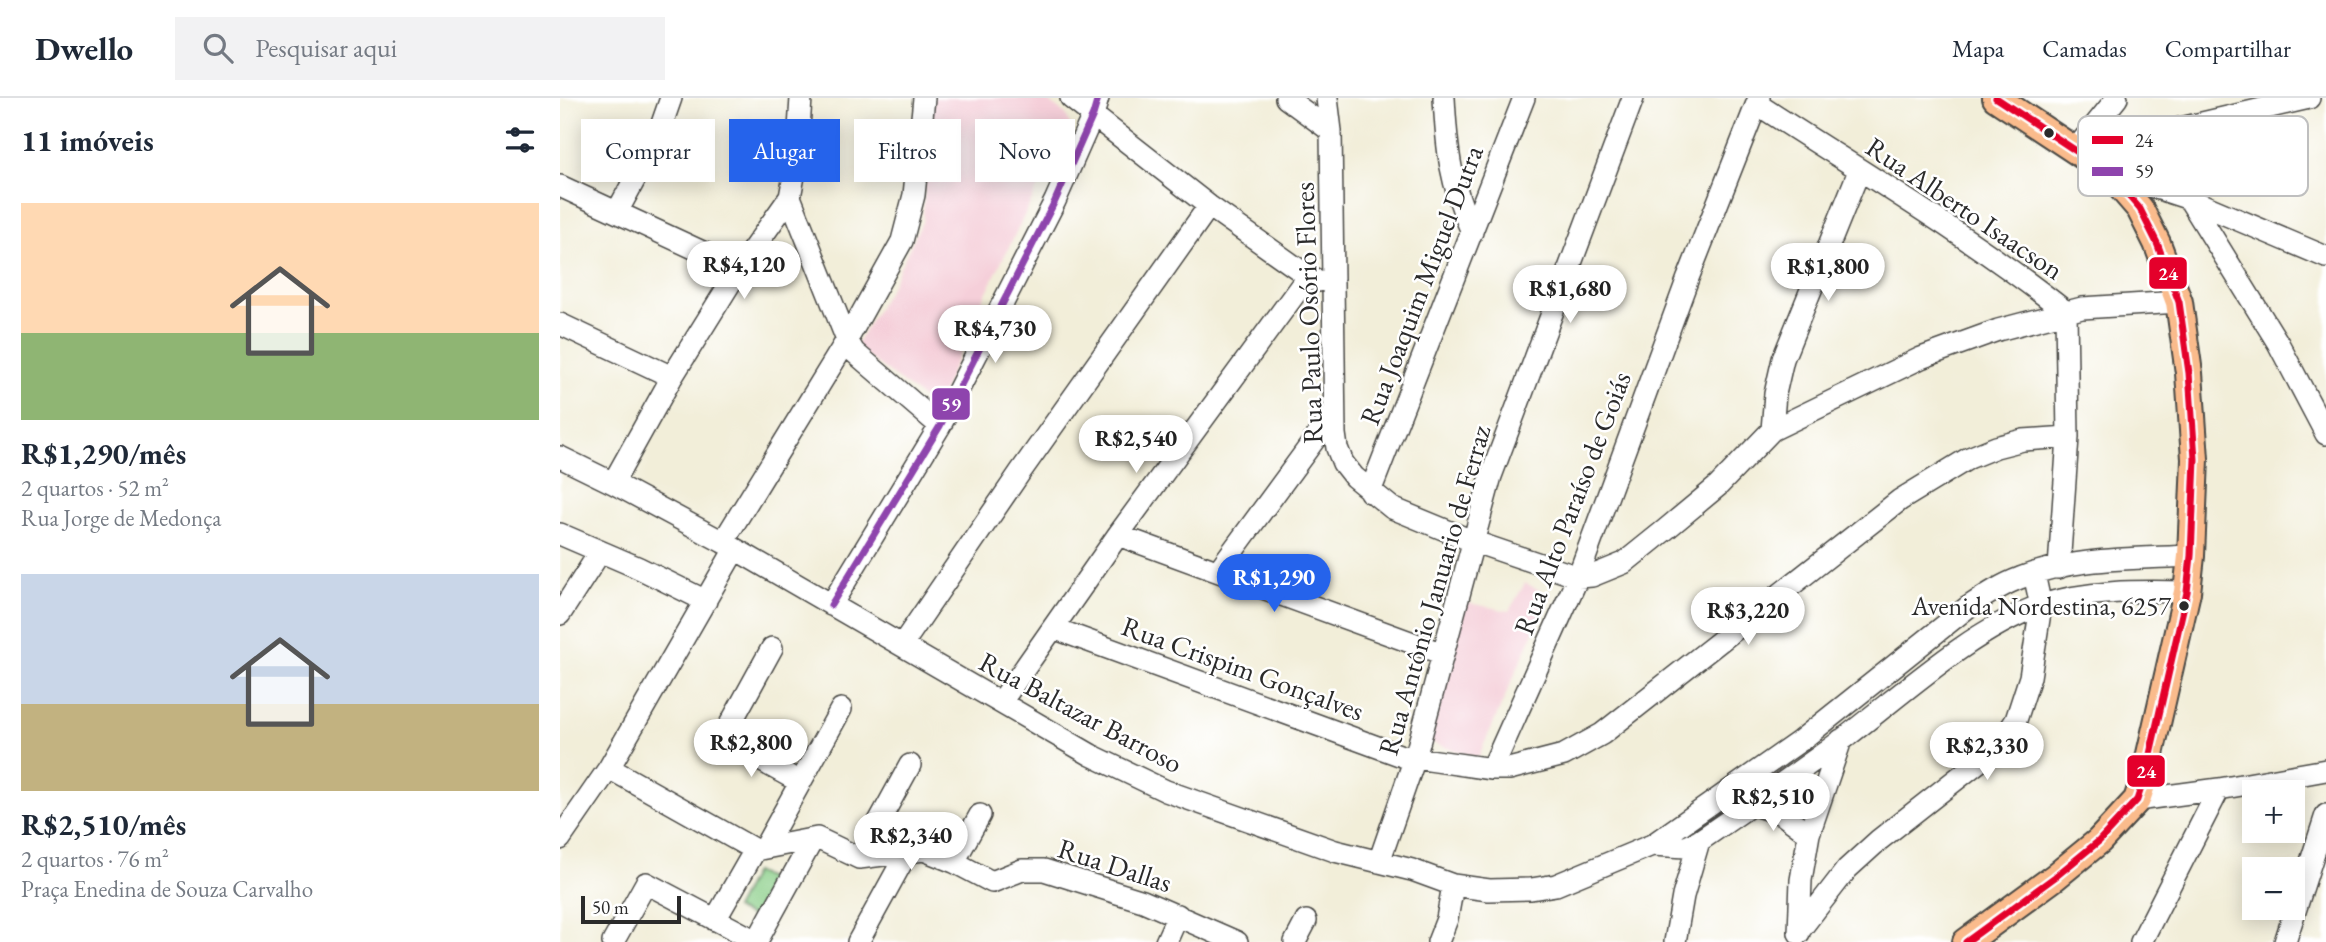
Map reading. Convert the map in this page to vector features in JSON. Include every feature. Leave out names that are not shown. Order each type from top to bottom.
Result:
[{"type":"main road","points":[[1996,98],[2076,151]]},
{"type":"main road","points":[[1966,942],[2099,841],[2137,800],[2145,776],[2187,592],[2191,556],[2194,459],[2189,373],[2179,302],[2157,243],[2140,209],[2128,196]]},
{"type":"street","points":[[617,212],[657,138],[671,98]]},
{"type":"street","points":[[613,483],[739,269],[790,197],[797,160],[801,98]]},
{"type":"street","points":[[560,839],[608,768],[706,601],[729,546],[902,241],[914,195],[924,98]]},
{"type":"street","points":[[1071,98],[1095,107],[1209,206],[1308,276],[1334,287]]},
{"type":"street","points":[[1286,98],[1331,131]]},
{"type":"street","name":"Rua Paulo Osório Flores","points":[[1327,98],[1331,131],[1334,413],[1337,448],[1343,463],[1370,492],[1392,508],[1472,541],[1578,577]]},
{"type":"street","points":[[1444,98],[1450,167],[1472,232]]},
{"type":"street","name":"Rua Joaquim Miguel Dutra","points":[[1370,492],[1524,98]]},
{"type":"street","name":"Rua Antônio Januario de Ferraz","points":[[1379,862],[1415,758],[1490,477],[1633,98]]},
{"type":"street","points":[[2103,116],[2117,98]]},
{"type":"street","points":[[2230,116],[2309,98]]},
{"type":"street","name":"Rua Alberto Isaacson","points":[[1758,101],[2038,289],[2066,312],[2068,437],[2059,568]]},
{"type":"street","name":"Rua Alto Paraíso de Goiás","points":[[1492,769],[1578,577],[1688,278],[1758,101]]},
{"type":"street","points":[[831,605],[940,426],[1055,201],[1095,107]]},
{"type":"street","points":[[1772,430],[1775,394],[1783,359],[1859,171]]},
{"type":"street","points":[[560,186],[739,269]]},
{"type":"street","points":[[2180,196],[2326,257]]},
{"type":"street","points":[[790,197],[854,352],[940,426]]},
{"type":"street","points":[[2140,209],[2159,198],[2186,198]]},
{"type":"street","points":[[2186,198],[2278,343],[2326,434]]},
{"type":"street","points":[[902,645],[1021,471],[1209,206]]},
{"type":"street","points":[[1001,702],[1118,535],[1308,276]]},
{"type":"street","points":[[1578,577],[1599,574],[1624,563],[1718,486],[1772,430],[1922,358],[1998,330],[2066,312],[2093,307],[2179,302]]},
{"type":"street","points":[[560,324],[673,377]]},
{"type":"street","points":[[1219,571],[1334,413]]},
{"type":"street","name":"Rua Crispim Gonçalves","points":[[1053,628],[1402,756],[1492,769],[1530,765],[1563,755],[1602,734],[1900,500],[1969,458],[1996,447],[2023,440],[2068,437]]},
{"type":"street","name":"Rua Baltazar Barroso","points":[[560,457],[729,546],[1091,755],[1166,791],[1335,851],[1453,885],[1510,891],[1556,885],[1652,845]]},
{"type":"street","points":[[560,534],[651,573],[706,601]]},
{"type":"street","points":[[1118,535],[1443,654]]},
{"type":"street","points":[[560,614],[600,552]]},
{"type":"street","points":[[1652,845],[1800,741],[1968,607],[1996,589],[2034,574],[2059,568],[2191,556]]},
{"type":"street","points":[[2147,591],[2156,582],[2155,567],[2149,558]]},
{"type":"street","points":[[1798,936],[1847,869],[1879,840],[1990,753],[2005,737],[2023,704],[2030,677],[2041,606],[2034,574]]},
{"type":"street","points":[[1652,845],[1686,847],[1699,841],[1841,740],[1918,680],[1977,638],[2015,616],[2080,596],[2147,591],[2187,592]]},
{"type":"street","points":[[772,648],[722,739],[800,782]]},
{"type":"street","points":[[721,930],[759,849],[781,819],[841,709]]},
{"type":"street","points":[[1798,936],[1801,880],[1809,834],[1841,740]]},
{"type":"street","points":[[781,819],[815,839],[859,858],[910,765]]},
{"type":"street","points":[[608,768],[759,849],[815,839]]},
{"type":"street","points":[[2137,800],[2326,770]]},
{"type":"street","points":[[2141,942],[2219,789]]},
{"type":"street","points":[[1751,804],[1782,814],[1809,834]]},
{"type":"street","points":[[954,862],[980,815]]},
{"type":"street","points":[[2285,942],[2326,815]]},
{"type":"street","points":[[612,942],[646,883],[721,930],[757,942],[815,839]]},
{"type":"street","points":[[1675,942],[1683,895],[1699,841]]},
{"type":"street","points":[[858,942],[908,851]]},
{"type":"street","name":"Rua Dallas","points":[[859,858],[908,851],[931,852],[992,882],[1022,870],[1044,870],[1143,901],[1237,942]]},
{"type":"street","points":[[1438,942],[1447,919],[1453,885]]},
{"type":"street","points":[[1166,942],[1178,915]]},
{"type":"street","points":[[1295,942],[1306,921]]},
{"type":"shaded area","points":[[929,98],[1044,98],[1068,119],[975,119],[975,182],[1041,182],[974,318],[936,408],[855,347],[892,284],[923,220],[925,182],[961,182],[961,119],[928,119]]},
{"type":"shaded area","points":[[1525,583],[1550,595],[1478,758],[1430,742],[1464,602],[1509,611]]},
{"type":"green space","points":[[754,872],[775,882],[756,919],[735,909]]},
{"type":"transit line","name":"59","points":[[831,605],[940,426],[1055,201],[1098,98]]},
{"type":"transit line","name":"24","points":[[1996,98],[2078,152]]},
{"type":"transit line","name":"24","points":[[1966,942],[2099,841],[2137,800],[2145,776],[2187,592],[2195,459],[2189,373],[2179,302],[2157,243],[2140,209],[2129,196]]},
{"type":"place","name":"Avenida Nordestina, 6257","points":[[2184,606]]}]
